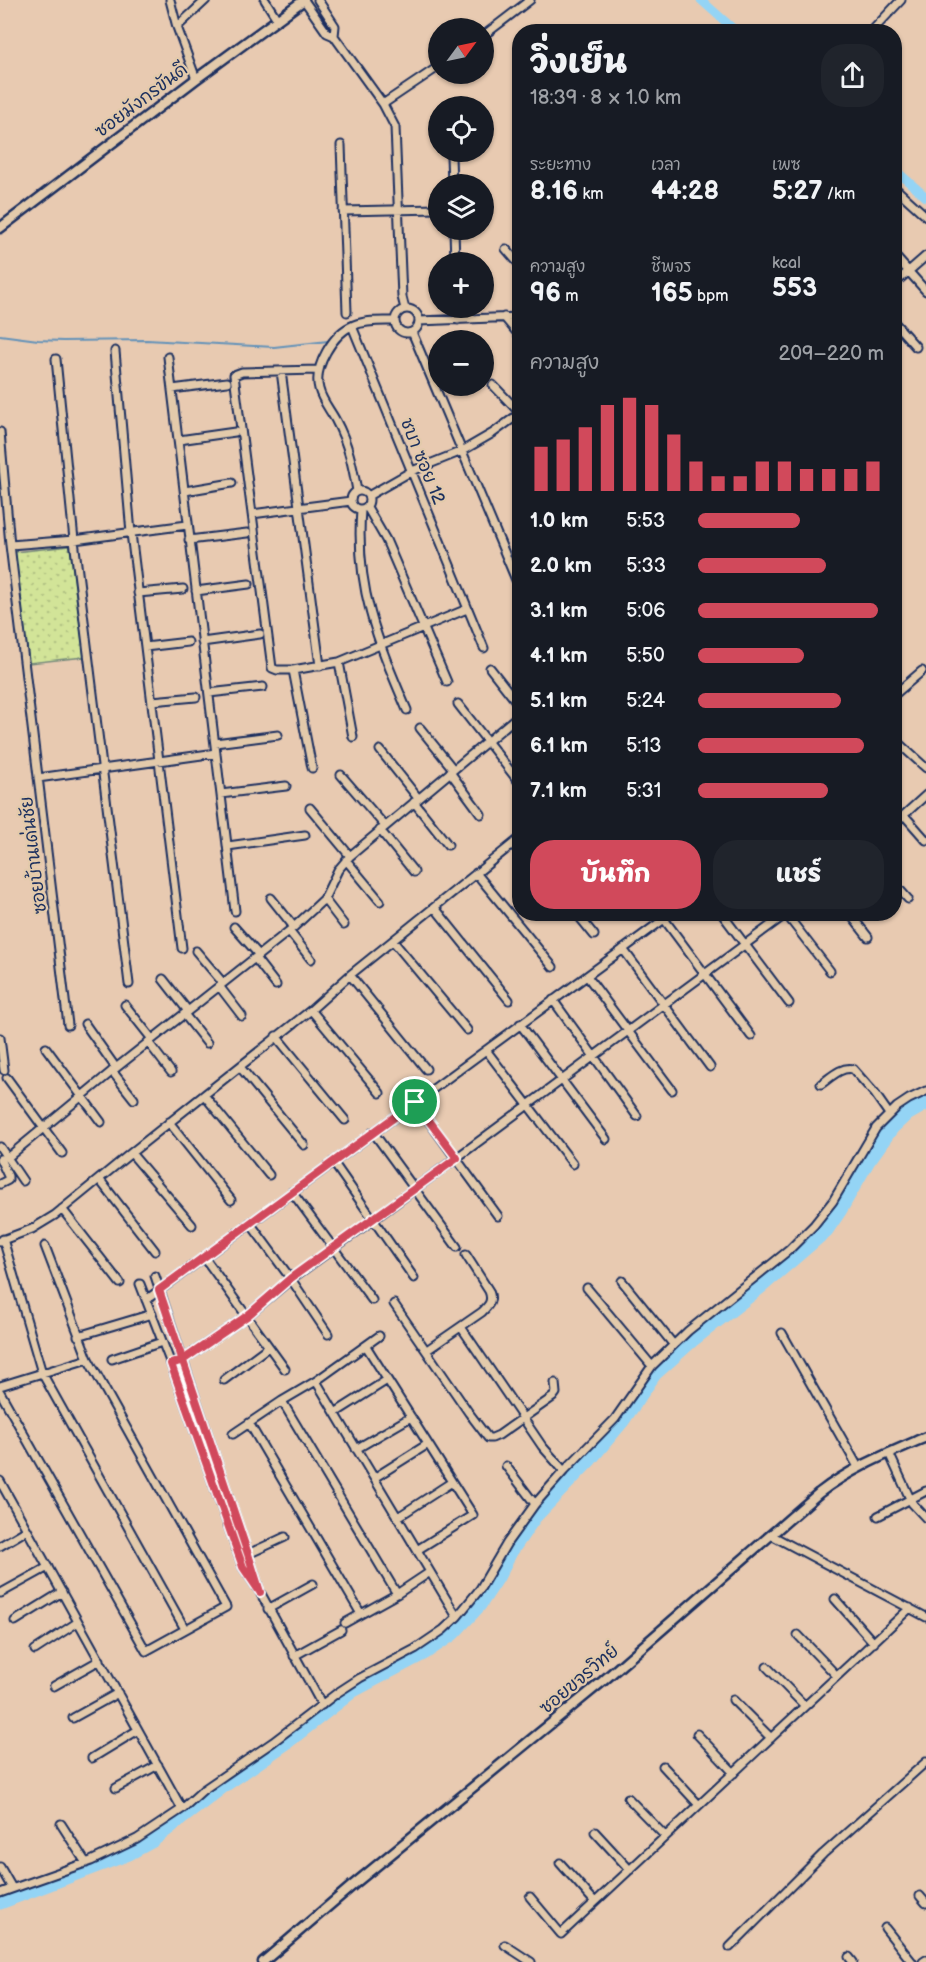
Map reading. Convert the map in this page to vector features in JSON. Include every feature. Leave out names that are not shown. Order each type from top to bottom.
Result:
[{"type":"street","points":[[170,0],[196,79]]},
{"type":"street","points":[[177,27],[206,0]]},
{"type":"street","points":[[265,0],[277,20]]},
{"type":"street","points":[[304,0],[327,33],[334,36],[383,104],[395,127],[402,297],[405,309]]},
{"type":"street","name":"ซอยมังกรขันดี","points":[[0,228],[304,0]]},
{"type":"street","points":[[318,0],[335,26],[334,36]]},
{"type":"street","points":[[494,28],[530,0]]},
{"type":"street","points":[[878,24],[901,0]]},
{"type":"street","points":[[383,104],[428,74]]},
{"type":"street","points":[[341,144],[346,312]]},
{"type":"street","points":[[902,194],[926,216]]},
{"type":"street","points":[[343,211],[428,209]]},
{"type":"street","points":[[506,249],[512,256]]},
{"type":"street","points":[[902,277],[926,256]]},
{"type":"street","points":[[902,265],[926,291]]},
{"type":"street","points":[[405,309],[415,312],[419,321],[418,326],[412,332],[406,333],[400,331],[395,321],[399,311],[405,309]]},
{"type":"street","points":[[504,317],[512,327]]},
{"type":"street","points":[[419,321],[512,317]]},
{"type":"street","points":[[357,491],[350,455],[343,436],[318,387],[318,370],[330,347],[352,326],[378,321],[395,321]]},
{"type":"street","name":"ชบา ซอย 12","points":[[352,326],[484,648]]},
{"type":"street","points":[[902,331],[916,347]]},
{"type":"street","points":[[412,332],[512,570]]},
{"type":"street","points":[[114,351],[130,532],[182,948]]},
{"type":"street","points":[[168,357],[235,911]]},
{"type":"street","points":[[56,359],[74,540],[129,984]]},
{"type":"street","points":[[318,370],[242,372],[234,375],[271,665],[277,670],[293,670],[339,662],[467,609]]},
{"type":"street","points":[[281,371],[320,666]]},
{"type":"street","points":[[172,389],[227,382]]},
{"type":"street","points":[[494,386],[512,405]]},
{"type":"street","points":[[368,496],[412,471],[462,451],[493,434],[512,419]]},
{"type":"street","name":"ซอยบ้านเด่นชัย","points":[[0,432],[10,545],[68,1025]]},
{"type":"street","points":[[179,440],[234,432]]},
{"type":"street","points":[[185,491],[232,483]]},
{"type":"street","points":[[357,491],[365,493],[370,499],[364,508],[360,554],[366,600],[379,645],[407,710]]},
{"type":"street","points":[[357,491],[351,501],[354,507],[364,508],[386,540],[447,682]]},
{"type":"street","points":[[252,513],[351,501]]},
{"type":"street","points":[[10,545],[74,540],[188,525]]},
{"type":"street","points":[[189,540],[247,533]]},
{"type":"street","points":[[196,591],[249,584]]},
{"type":"street","points":[[138,593],[183,589]]},
{"type":"street","points":[[202,642],[260,634]]},
{"type":"street","points":[[145,647],[188,642]]},
{"type":"street","points":[[339,662],[353,737]]},
{"type":"street","points":[[490,668],[512,696]]},
{"type":"street","points":[[293,670],[312,768]]},
{"type":"street","points":[[902,688],[922,671]]},
{"type":"street","points":[[209,693],[263,687]]},
{"type":"street","points":[[152,701],[196,697]]},
{"type":"street","points":[[458,704],[512,773]]},
{"type":"street","points":[[4,1159],[292,929],[324,899],[338,870],[348,858],[512,721]]},
{"type":"street","points":[[420,728],[481,814]]},
{"type":"street","points":[[215,743],[278,735]]},
{"type":"street","points":[[902,746],[926,768]]},
{"type":"street","points":[[380,750],[448,845]]},
{"type":"street","points":[[38,778],[216,753]]},
{"type":"street","points":[[341,774],[414,872]]},
{"type":"street","points":[[221,794],[286,786]]},
{"type":"street","points":[[926,795],[904,815],[926,840]]},
{"type":"street","points":[[310,808],[380,901]]},
{"type":"street","points":[[228,846],[305,835]]},
{"type":"street","points":[[185,1629],[42,1373],[2,1240],[32,1229],[62,1209],[512,845]]},
{"type":"street","points":[[476,873],[512,917]]},
{"type":"street","points":[[902,892],[908,899]]},
{"type":"street","points":[[271,898],[311,959]]},
{"type":"street","points":[[324,899],[344,926]]},
{"type":"street","points":[[435,908],[509,1000]]},
{"type":"street","points":[[515,921],[553,967]]},
{"type":"street","points":[[583,921],[594,935]]},
{"type":"street","points":[[146,1300],[661,921]]},
{"type":"street","points":[[665,921],[751,1036]]},
{"type":"street","points":[[728,921],[789,1003]]},
{"type":"street","points":[[171,1364],[183,1360],[247,1316],[291,1278],[414,1190],[776,921]]},
{"type":"street","points":[[791,921],[830,971]]},
{"type":"street","points":[[855,921],[868,937]]},
{"type":"street","points":[[234,927],[276,984]]},
{"type":"street","points":[[393,941],[467,1030]]},
{"type":"street","points":[[623,949],[710,1067]]},
{"type":"street","points":[[196,951],[242,1016]]},
{"type":"street","points":[[350,975],[426,1069]]},
{"type":"street","points":[[587,976],[672,1090]]},
{"type":"street","points":[[163,980],[207,1043]]},
{"type":"street","points":[[553,1000],[637,1116]]},
{"type":"street","points":[[125,1005],[171,1072]]},
{"type":"street","points":[[311,1010],[380,1093]]},
{"type":"street","points":[[85,1024],[134,1099]]},
{"type":"street","points":[[520,1024],[606,1139]]},
{"type":"street","points":[[276,1036],[345,1120]]},
{"type":"street","points":[[0,1038],[4,1070]]},
{"type":"street","points":[[46,1048],[101,1122]]},
{"type":"street","points":[[486,1050],[573,1164]]},
{"type":"street","points":[[240,1066],[304,1145]]},
{"type":"street","points":[[821,1084],[843,1069],[848,1067],[853,1069],[889,1114]]},
{"type":"street","points":[[7,1078],[62,1153]]},
{"type":"street","points":[[0,1893],[86,1863],[137,1839],[182,1809],[202,1790],[273,1742],[360,1678],[415,1649],[443,1630],[480,1589],[507,1543],[535,1504],[615,1419],[652,1366],[673,1344],[783,1255],[814,1225],[832,1201],[876,1128],[889,1114],[909,1099],[926,1091]]},
{"type":"street","points":[[204,1095],[269,1175]]},
{"type":"street","points":[[415,1102],[498,1216]]},
{"type":"street","points":[[169,1122],[231,1200]]},
{"type":"street","points":[[373,1132],[458,1247]]},
{"type":"street","points":[[0,1147],[8,1176],[8,1180],[0,1184]]},
{"type":"street","points":[[130,1153],[192,1225]]},
{"type":"street","points":[[4,1159],[23,1180]]},
{"type":"street","points":[[333,1162],[414,1278]]},
{"type":"street","points":[[99,1179],[155,1251]]},
{"type":"street","points":[[292,1192],[372,1300]]},
{"type":"street","points":[[62,1209],[120,1283]]},
{"type":"street","points":[[250,1223],[291,1278],[328,1334]]},
{"type":"street","points":[[0,1392],[146,1651],[225,1607],[88,1359],[45,1246]]},
{"type":"street","points":[[427,1350],[490,1305],[491,1297],[465,1255]]},
{"type":"street","points":[[204,1257],[285,1369]]},
{"type":"street","points":[[155,1276],[260,1592],[321,1705]]},
{"type":"street","points":[[622,1281],[673,1344]]},
{"type":"street","points":[[141,1284],[243,1567],[260,1592]]},
{"type":"street","points":[[587,1288],[652,1366]]},
{"type":"street","points":[[394,1304],[488,1438],[499,1435],[553,1397],[556,1393],[555,1383]]},
{"type":"street","points":[[78,1336],[152,1314]]},
{"type":"street","points":[[461,1327],[553,1461],[564,1471]]},
{"type":"street","points":[[782,1333],[858,1467]]},
{"type":"street","points":[[233,1434],[316,1381],[379,1336]]},
{"type":"street","points":[[112,1359],[162,1342]]},
{"type":"street","points":[[366,1346],[473,1515],[417,1550]]},
{"type":"street","points":[[224,1380],[268,1347]]},
{"type":"street","points":[[0,1386],[88,1359]]},
{"type":"street","points":[[335,1413],[387,1380]]},
{"type":"street","points":[[316,1381],[457,1617]]},
{"type":"street","points":[[282,1401],[397,1594]]},
{"type":"street","points":[[356,1449],[411,1417]]},
{"type":"street","points":[[249,1424],[361,1614]]},
{"type":"street","name":"ซอยขจรวิทย์","points":[[262,1962],[595,1688],[825,1488],[858,1467],[926,1437]]},
{"type":"street","points":[[374,1478],[428,1444]]},
{"type":"street","points":[[890,1453],[910,1499],[926,1518]]},
{"type":"street","points":[[506,1466],[535,1504]]},
{"type":"street","points":[[0,1481],[182,1809]]},
{"type":"street","points":[[398,1517],[452,1482]]},
{"type":"street","points":[[878,1516],[926,1491]]},
{"type":"street","points":[[0,1499],[8,1495]]},
{"type":"street","points":[[0,1546],[27,1530]]},
{"type":"street","points":[[771,1535],[926,1617]]},
{"type":"street","points":[[248,1554],[285,1537]]},
{"type":"street","points":[[1,1593],[48,1567]]},
{"type":"street","points":[[294,1656],[430,1572]]},
{"type":"street","points":[[268,1609],[313,1584]]},
{"type":"street","points":[[15,1621],[62,1592]]},
{"type":"street","points":[[835,1599],[873,1643]]},
{"type":"street","points":[[530,1897],[561,1934],[910,1608]]},
{"type":"street","points":[[35,1650],[78,1622]]},
{"type":"street","points":[[798,1635],[837,1676]]},
{"type":"street","points":[[54,1686],[100,1660]]},
{"type":"street","points":[[767,1667],[805,1706]]},
{"type":"street","points":[[74,1718],[118,1693]]},
{"type":"street","points":[[733,1700],[771,1738]]},
{"type":"street","points":[[92,1758],[138,1730]]},
{"type":"street","points":[[697,1734],[734,1773]]},
{"type":"street","points":[[730,1947],[823,1854],[926,1762]]},
{"type":"street","points":[[116,1788],[158,1765]]},
{"type":"street","points":[[663,1766],[699,1805]]},
{"type":"street","points":[[628,1798],[665,1836]]},
{"type":"street","points":[[61,1824],[86,1863]]},
{"type":"street","points":[[595,1832],[630,1869]]},
{"type":"street","points":[[560,1863],[595,1902]]},
{"type":"street","points":[[0,1867],[12,1888]]},
{"type":"street","points":[[920,1896],[926,1903]]},
{"type":"street","points":[[885,1928],[912,1962]]},
{"type":"street","points":[[505,1945],[531,1962]]},
{"type":"green space","points":[[70,546],[84,657],[29,663],[15,552]]},
{"type":"waterway","points":[[701,0],[728,24]]},
{"type":"waterway","points":[[902,176],[926,197]]},
{"type":"waterway","points":[[0,335],[38,340],[147,340],[274,347],[328,341]]},
{"type":"waterway","points":[[0,1902],[129,1853],[151,1841],[353,1690],[425,1652],[453,1633],[479,1605],[510,1552],[534,1517],[590,1459],[622,1421],[654,1374],[693,1339],[761,1286],[826,1230],[867,1162],[892,1127],[905,1115],[926,1103]]},
{"type":"route","points":[[415,1102],[159,1290],[183,1360],[248,1554],[254,1570],[260,1592],[243,1567],[171,1364],[183,1360],[247,1316],[291,1278],[457,1158],[415,1102]]}]
